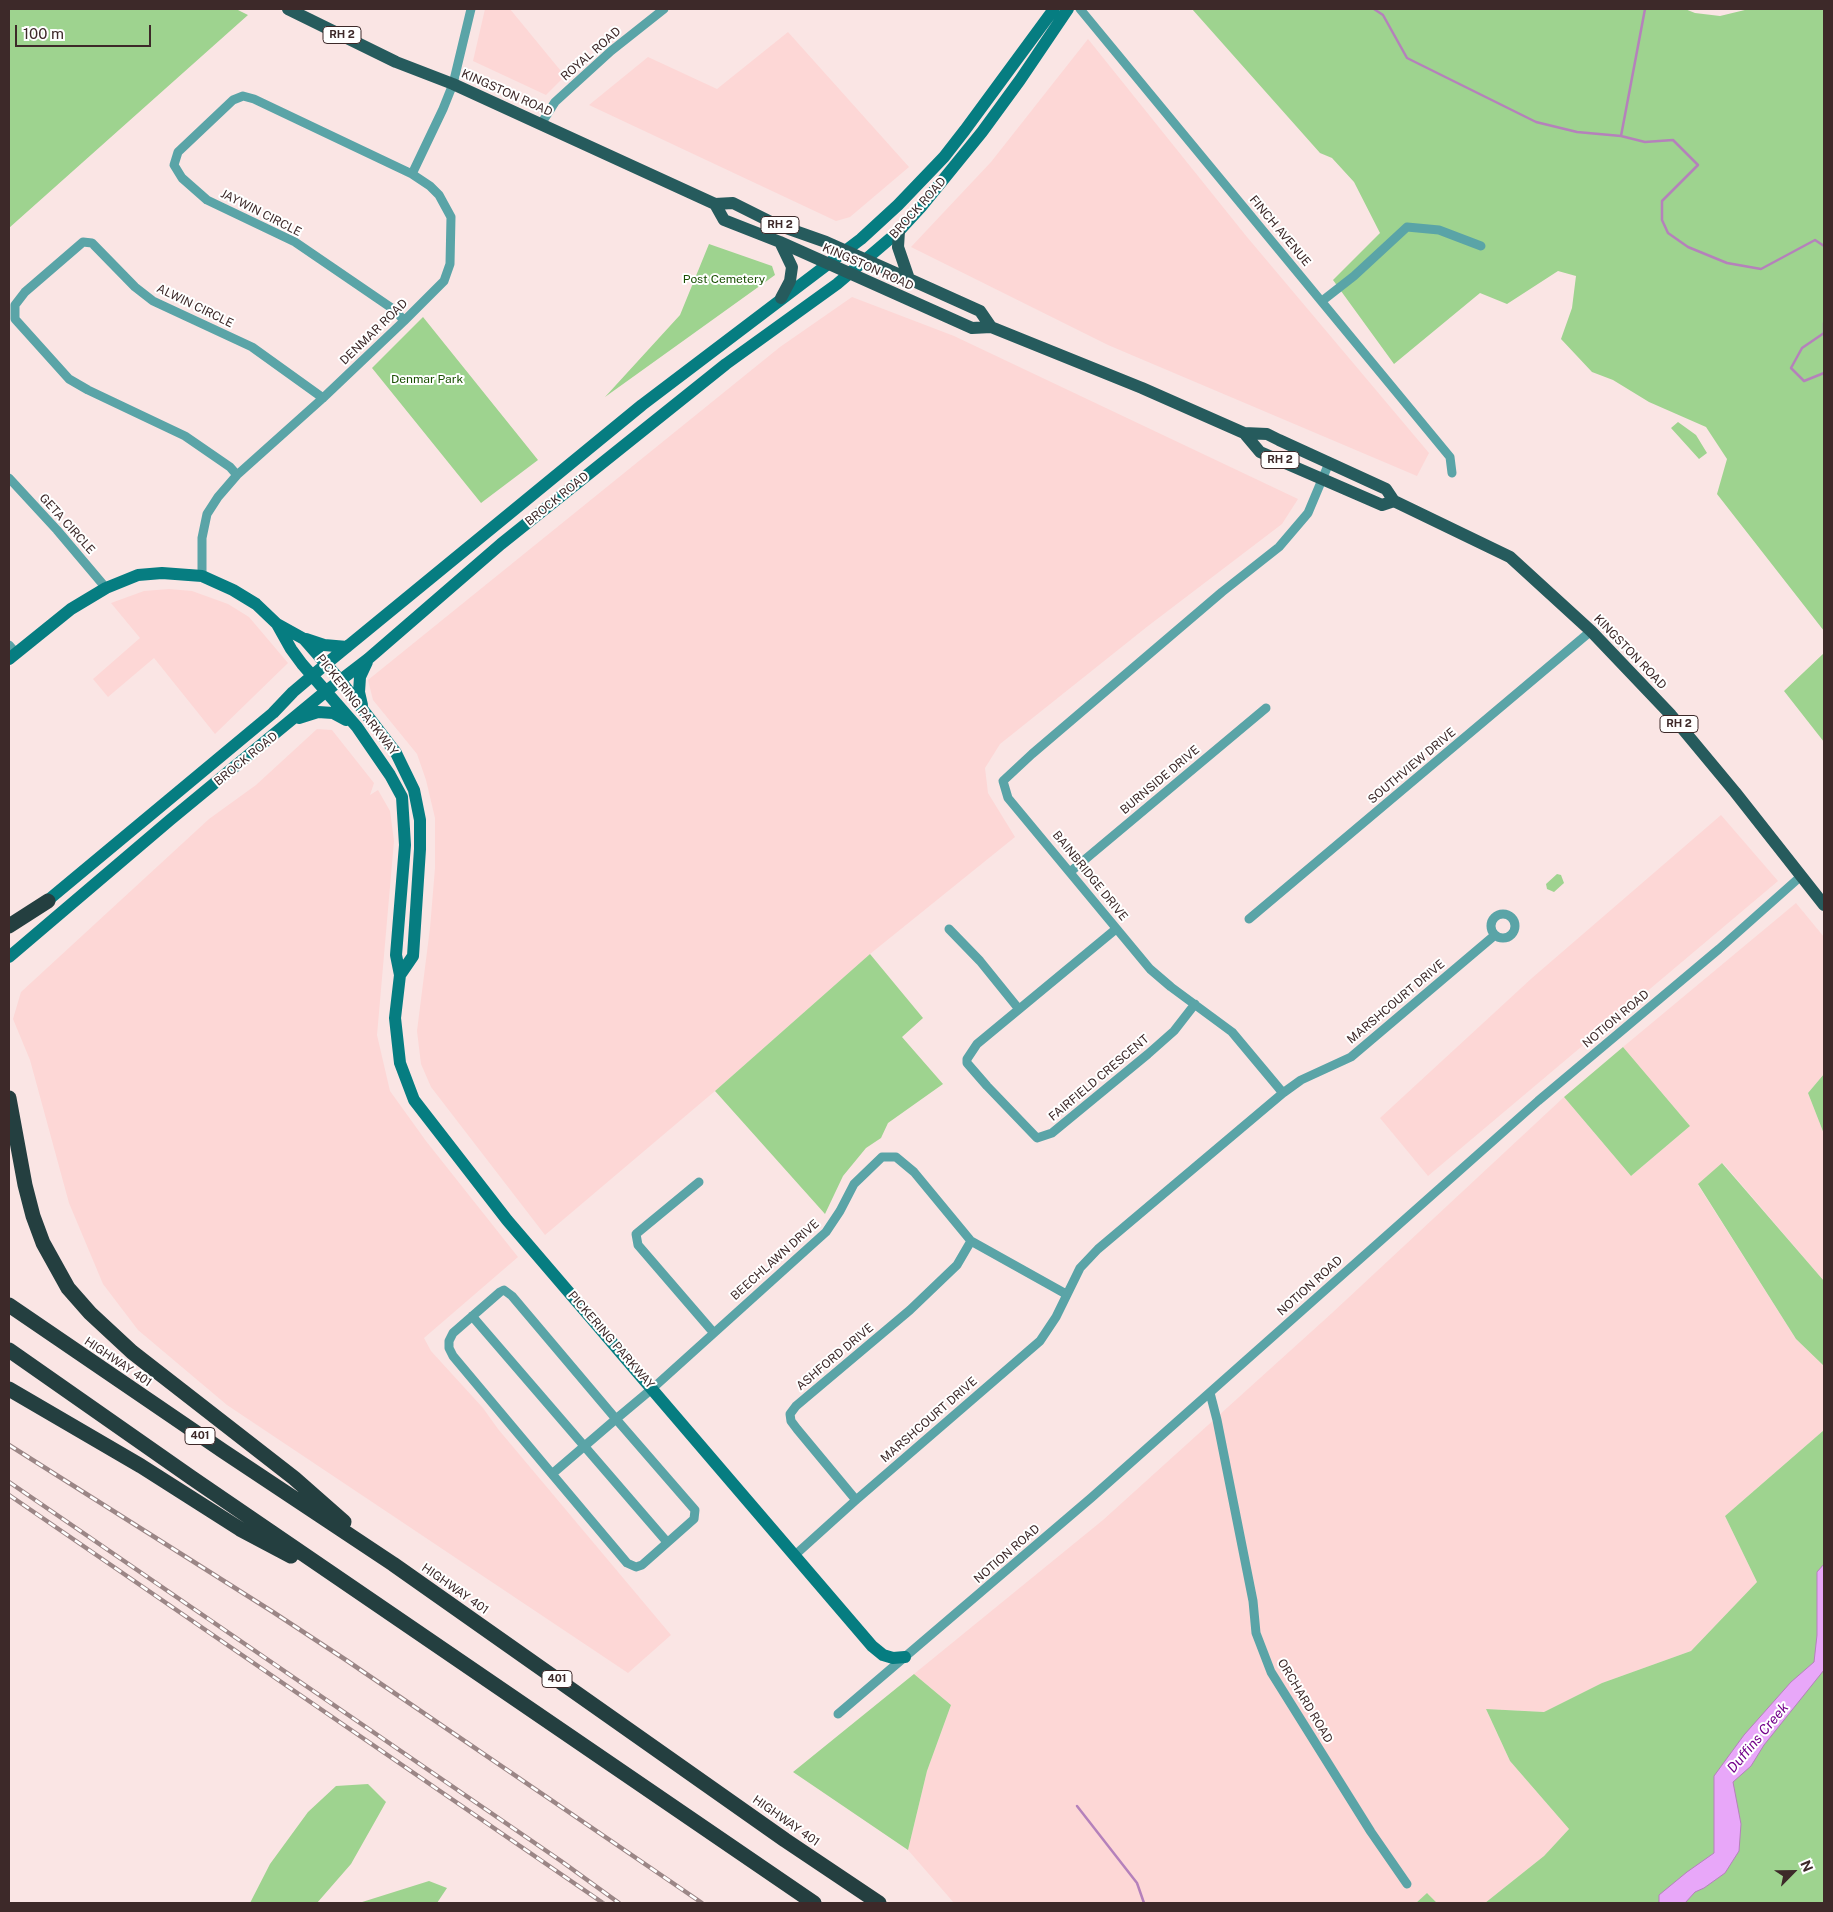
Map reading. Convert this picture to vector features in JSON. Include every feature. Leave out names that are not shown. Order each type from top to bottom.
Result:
[{"type":"highway","points":[[9,926],[48,901]]},
{"type":"highway","points":[[9,1098],[25,1185],[33,1216],[43,1243],[68,1288],[90,1313],[132,1352],[294,1478],[393,1564]]},
{"type":"highway","name":"HIGHWAY 401","points":[[9,1306],[393,1564],[784,1840],[879,1903]]},
{"type":"highway","points":[[9,1350],[192,1478],[814,1903]]},
{"type":"highway","points":[[9,1389],[141,1466],[240,1529],[355,1589]]},
{"type":"main road","name":"KINGSTON ROAD","points":[[288,9],[396,62],[453,84],[650,176],[715,204],[733,203],[775,224],[826,242],[980,311],[991,327]]},
{"type":"main road","name":"BROCK ROAD","points":[[9,934],[273,713],[319,669],[642,405],[845,251],[898,205],[944,156],[965,130],[1054,9]]},
{"type":"main road","name":"BROCK ROAD","points":[[9,957],[170,820],[325,692],[368,659],[501,544],[719,370],[866,261],[900,231],[982,132],[1068,9]]},
{"type":"main road","name":"KINGSTON ROAD","points":[[715,204],[724,220],[780,242],[972,328],[991,327],[1142,388],[1244,433],[1267,434],[1386,489],[1394,501],[1510,558],[1591,631],[1671,715],[1735,792],[1800,877]]},
{"type":"main road","points":[[900,231],[898,247],[909,279]]},
{"type":"main road","points":[[780,242],[792,267],[790,281],[781,298]]},
{"type":"main road","name":"KINGSTON ROAD","points":[[1244,433],[1260,452],[1382,505],[1394,501]]},
{"type":"main road","points":[[490,529],[501,544]]},
{"type":"main road","name":"PICKERING PARKWAY","points":[[11,652],[106,588],[138,575],[162,573],[202,576],[233,590],[256,604],[280,629],[290,649],[319,669],[340,680],[396,753],[414,790],[420,820],[414,956],[400,975]]},
{"type":"main road","name":"PICKERING PARKWAY","points":[[280,629],[304,639],[319,669],[325,692],[357,727],[390,775],[402,797],[405,845],[396,955],[400,975],[395,1018],[400,1063],[414,1100],[506,1220],[653,1388],[872,1646],[883,1655],[893,1658],[905,1657]]},
{"type":"main road","points":[[304,639],[324,645],[347,647]]},
{"type":"main road","points":[[363,710],[359,692],[360,677],[368,659]]},
{"type":"main road","points":[[293,720],[318,712],[333,713],[357,727]]},
{"type":"main road","name":"RH 2","points":[[1800,877],[1824,906]]},
{"type":"street","points":[[412,174],[443,110],[453,84],[471,9]]},
{"type":"street","name":"ROYAL ROAD","points":[[541,124],[555,102],[611,51],[664,9]]},
{"type":"street","name":"FINCH AVENUE","points":[[1080,9],[1450,457],[1452,473]]},
{"type":"street","name":"JAYWIN CIRCLE","points":[[404,321],[394,310],[294,242],[207,200],[182,178],[174,165],[178,152],[233,100],[243,96],[254,99],[412,174]]},
{"type":"street","name":"DENMAR ROAD","points":[[202,576],[202,538],[207,514],[218,497],[238,475],[323,398],[444,281],[450,264],[452,245],[451,217],[439,195],[430,186],[412,174]]},
{"type":"street","points":[[1322,300],[1354,276],[1407,227],[1440,230],[1481,246]]},
{"type":"street","name":"ALWIN CIRCLE","points":[[238,475],[230,467],[185,436],[69,379],[15,319],[15,304],[25,292],[83,242],[92,243],[134,288],[152,301],[252,347],[323,398]]},
{"type":"street","name":"BAINBRIDGE DRIVE","points":[[1283,1093],[1232,1032],[1150,969],[1008,798],[1003,781],[1222,592],[1279,547],[1308,513],[1329,463]]},
{"type":"street","name":"GETA CIRCLE","points":[[9,478],[106,588]]},
{"type":"street","name":"SOUTHVIEW DRIVE","points":[[1249,920],[1591,631]]},
{"type":"street","name":"BURNSIDE DRIVE","points":[[1070,872],[1266,708]]},
{"type":"street","name":"NOTION ROAD","points":[[838,1714],[1085,1503],[1538,1101],[1800,877]]},
{"type":"street","points":[[402,891],[416,892]]},
{"type":"street","points":[[949,929],[980,961],[1018,1008]]},
{"type":"street","name":"FAIRFIELD CRESCENT","points":[[1116,929],[1018,1008],[977,1044],[967,1063],[1037,1138],[1052,1133],[1148,1054],[1174,1031],[1195,1004]]},
{"type":"street","name":"MARSHCOURT DRIVE","points":[[1283,1093],[1301,1080],[1351,1057],[1495,935]]},
{"type":"street","points":[[1066,1294],[1080,1268],[1098,1249],[1283,1093]]},
{"type":"street","name":"BEECHLAWN DRIVE","points":[[552,1474],[653,1388],[826,1232],[840,1211],[854,1184],[882,1157],[896,1158],[914,1172],[972,1241],[1066,1294]]},
{"type":"street","points":[[699,1182],[636,1234],[638,1245],[714,1332]]},
{"type":"street","name":"ASHFORD DRIVE","points":[[856,1500],[796,1429],[791,1421],[790,1414],[796,1406],[910,1310],[957,1265],[972,1241]]},
{"type":"street","points":[[504,1290],[512,1296],[694,1510],[694,1519],[642,1565],[636,1567],[627,1563],[453,1356],[449,1348],[449,1341],[453,1332],[472,1316],[500,1292],[504,1290]]},
{"type":"street","name":"MARSHCOURT DRIVE","points":[[795,1555],[1040,1341],[1056,1317],[1066,1294]]},
{"type":"street","points":[[472,1316],[667,1542]]},
{"type":"street","name":"ORCHARD ROAD","points":[[1210,1393],[1253,1601],[1256,1633],[1271,1672],[1366,1824],[1406,1884]]},
{"type":"shaded area","points":[[485,9],[510,9],[565,76],[546,95],[473,61]]},
{"type":"shaded area","points":[[788,32],[909,167],[850,217],[836,221],[589,105],[648,57],[717,89]]},
{"type":"shaded area","points":[[1088,39],[1247,237],[1429,453],[1417,476],[1108,345],[911,247],[991,162]]},
{"type":"shaded area","points":[[852,297],[954,336],[1298,499],[1282,524],[1148,626],[1000,744],[985,768],[988,793],[1015,837],[870,954],[715,1091],[545,1235],[431,1087],[421,1064],[417,1031],[430,928],[435,868],[435,818],[426,780],[417,754],[373,700],[368,680],[780,347]]},
{"type":"shaded area","points":[[169,589],[192,591],[228,604],[249,617],[288,663],[215,734],[154,658],[108,697],[93,679],[140,638],[111,603],[144,591]]},
{"type":"shaded area","points":[[317,729],[332,730],[374,783],[370,795],[378,790],[390,811],[394,841],[377,1035],[390,1091],[426,1141],[518,1257],[424,1338],[431,1351],[483,1408],[498,1429],[671,1635],[628,1673],[227,1405],[138,1330],[103,1284],[69,1203],[30,1060],[13,1019],[21,992],[209,819],[256,785]]},
{"type":"shaded area","points":[[1721,815],[1778,881],[1428,1176],[1380,1118],[1532,978]]},
{"type":"shaded area","points":[[1796,903],[1824,937],[1824,1074],[1808,1093],[1824,1134],[1824,1281],[1723,1163],[1698,1185],[1796,1339],[1824,1366],[1824,1430],[1725,1516],[1757,1582],[1691,1651],[1602,1683],[1544,1712],[1486,1709],[1510,1761],[1569,1829],[1544,1856],[1485,1903],[1437,1903],[1427,1893],[1416,1903],[954,1903],[908,1850],[927,1771],[951,1705],[914,1674],[1103,1520],[1332,1313],[1564,1097],[1631,1176],[1690,1126],[1623,1047]]},
{"type":"green space","points":[[9,9],[236,9],[248,15],[9,228]]},
{"type":"green space","points":[[1192,9],[1685,9],[1695,13],[1720,16],[1749,9],[1824,9],[1824,631],[1717,494],[1727,459],[1706,427],[1649,402],[1613,380],[1592,372],[1561,339],[1572,308],[1576,276],[1558,271],[1507,304],[1480,293],[1394,364],[1333,280],[1380,233],[1354,182],[1332,158],[1320,153]]},
{"type":"green space","name":"Post Cemetery","points":[[709,244],[772,266],[775,275],[605,397],[680,315]]},
{"type":"green space","name":"Denmar Park","points":[[423,317],[538,460],[481,503],[372,368]]},
{"type":"green space","points":[[1678,422],[1696,435],[1707,453],[1699,459],[1671,428]]},
{"type":"green space","points":[[1824,653],[1824,742],[1784,691]]},
{"type":"green space","points":[[1557,874],[1561,875],[1564,883],[1554,892],[1547,889],[1546,884]]},
{"type":"green space","points":[[870,954],[923,1018],[902,1037],[943,1084],[888,1123],[881,1138],[866,1148],[843,1176],[825,1214],[715,1091]]},
{"type":"green space","points":[[1623,1047],[1690,1126],[1631,1176],[1564,1097]]},
{"type":"green space","points":[[1824,1074],[1824,1134],[1808,1093]]},
{"type":"green space","points":[[1722,1163],[1824,1281],[1824,1366],[1796,1339],[1698,1184]]},
{"type":"green space","points":[[1824,1430],[1824,1903],[1485,1903],[1544,1856],[1569,1829],[1510,1761],[1486,1709],[1544,1712],[1602,1683],[1691,1651],[1757,1582],[1725,1516]]},
{"type":"green space","points":[[914,1674],[951,1705],[927,1771],[908,1850],[793,1772]]},
{"type":"green space","points":[[368,1784],[386,1802],[351,1864],[317,1903],[250,1903],[270,1864],[308,1812],[336,1786]]},
{"type":"green space","points":[[429,1881],[447,1888],[437,1903],[359,1903]]},
{"type":"green space","points":[[1427,1893],[1437,1903],[1416,1903]]},
{"type":"water","name":"Duffins Creek","points":[[1824,1564],[1824,1670],[1764,1745],[1751,1766],[1733,1782],[1741,1824],[1739,1851],[1725,1873],[1695,1892],[1685,1903],[1659,1903],[1659,1895],[1714,1853],[1714,1776],[1744,1735],[1791,1682],[1814,1662],[1817,1635],[1817,1572]]},
{"type":"waterway","points":[[1374,9],[1383,15],[1407,58],[1536,122],[1577,132],[1621,136],[1645,142],[1673,140],[1698,165],[1662,201],[1662,220],[1668,233],[1688,247],[1727,263],[1761,269],[1815,240],[1824,246]]},
{"type":"waterway","points":[[1621,136],[1645,9]]},
{"type":"waterway","points":[[1824,323],[1824,333],[1802,348],[1791,368],[1804,381],[1824,373]]},
{"type":"waterway","points":[[1077,1806],[1137,1883],[1144,1903]]},
{"type":"railway","points":[[9,1445],[346,1660],[702,1903]]},
{"type":"railway","points":[[9,1482],[561,1861],[619,1903]]},
{"type":"railway","points":[[9,1495],[603,1903]]}]
